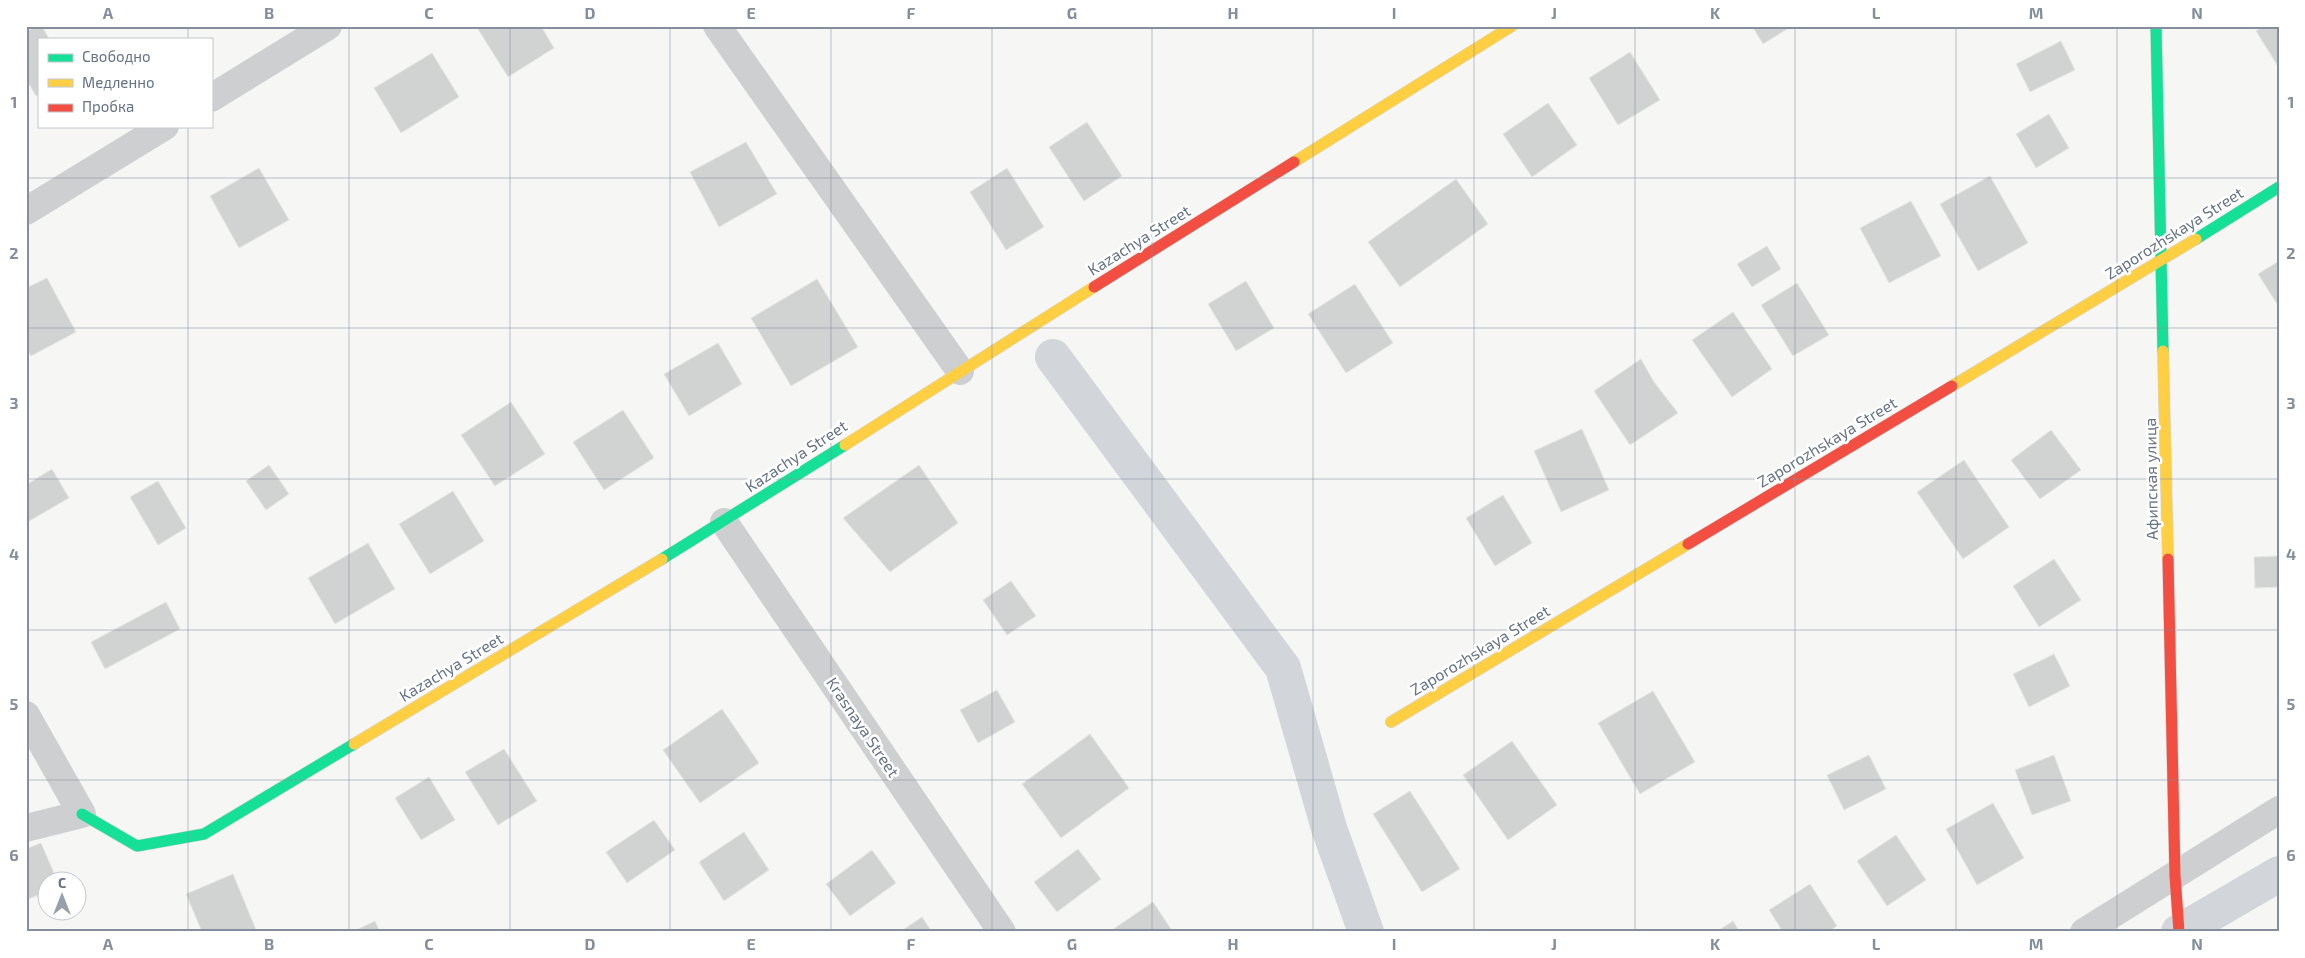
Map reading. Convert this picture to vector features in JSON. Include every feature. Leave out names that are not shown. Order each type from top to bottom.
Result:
[{"type":"street","points":[[212,97],[328,26]]},
{"type":"street","points":[[717,26],[960,372]]},
{"type":"street","name":"Kazachya Street","points":[[82,814],[138,846],[204,834],[724,522],[1512,26]]},
{"type":"street","name":"Афипская улица","points":[[2156,26],[2163,260],[2175,876],[2179,932]]},
{"type":"street","points":[[26,211],[162,128]]},
{"type":"street","name":"Zaporozhskaya Street","points":[[1391,722],[2163,260],[2279,187]]},
{"type":"street","name":"Krasnaya Street","points":[[724,522],[1002,932]]},
{"type":"street","points":[[26,715],[82,814],[26,828]]},
{"type":"street","points":[[2084,932],[2279,810]]},
{"type":"building","points":[[36,26],[42,26],[48,38],[38,38],[38,95],[36,96],[26,79],[26,32]]},
{"type":"building","points":[[476,26],[541,26],[554,48],[508,77]]},
{"type":"building","points":[[1752,26],[1792,26],[1763,44]]},
{"type":"building","points":[[2264,26],[2279,26],[2279,68],[2256,31]]},
{"type":"building","points":[[2061,41],[2075,70],[2030,92],[2016,64]]},
{"type":"building","points":[[1630,52],[1660,100],[1618,125],[1589,78]]},
{"type":"building","points":[[432,53],[459,97],[401,133],[374,88]]},
{"type":"building","points":[[1548,103],[1577,145],[1532,177],[1503,134]]},
{"type":"building","points":[[2049,114],[2069,148],[2036,168],[2016,134]]},
{"type":"building","points":[[1087,122],[1122,176],[1084,201],[1049,147]]},
{"type":"building","points":[[746,142],[777,194],[719,227],[690,172]]},
{"type":"building","points":[[259,168],[289,220],[239,248],[210,196]]},
{"type":"building","points":[[1007,168],[1044,227],[1006,250],[970,192]]},
{"type":"building","points":[[1990,176],[2028,243],[1978,271],[1940,204]]},
{"type":"building","points":[[1456,179],[1488,224],[1400,287],[1368,242]]},
{"type":"building","points":[[1911,201],[1941,256],[1889,283],[1860,228]]},
{"type":"building","points":[[1767,246],[1781,269],[1752,287],[1737,264]]},
{"type":"building","points":[[2279,261],[2279,307],[2258,274]]},
{"type":"building","points":[[47,278],[76,332],[31,356],[26,348],[26,288]]},
{"type":"building","points":[[817,279],[858,347],[791,386],[751,318]]},
{"type":"building","points":[[1246,281],[1274,328],[1236,351],[1208,304]]},
{"type":"building","points":[[1797,283],[1829,335],[1793,356],[1761,305]]},
{"type":"building","points":[[1355,284],[1393,343],[1346,373],[1308,314]]},
{"type":"building","points":[[1733,312],[1772,369],[1732,397],[1692,340]]},
{"type":"building","points":[[718,343],[742,384],[689,416],[664,374]]},
{"type":"building","points":[[1641,359],[1654,382],[1678,413],[1630,445],[1594,391]]},
{"type":"building","points":[[511,402],[545,454],[495,486],[461,435]]},
{"type":"building","points":[[623,410],[654,458],[604,490],[573,442]]},
{"type":"building","points":[[1582,429],[1609,490],[1561,512],[1534,451]]},
{"type":"building","points":[[2051,430],[2081,470],[2040,499],[2011,460]]},
{"type":"building","points":[[1964,460],[2009,527],[1963,559],[1917,492]]},
{"type":"building","points":[[269,465],[289,494],[266,510],[246,481]]},
{"type":"building","points":[[919,465],[958,523],[890,572],[843,518]]},
{"type":"building","points":[[52,469],[69,498],[26,523],[26,485]]},
{"type":"building","points":[[158,481],[186,528],[158,545],[130,497]]},
{"type":"building","points":[[453,491],[484,541],[430,574],[399,524]]},
{"type":"building","points":[[1503,495],[1532,543],[1495,566],[1466,518]]},
{"type":"building","points":[[368,543],[395,589],[335,624],[308,578]]},
{"type":"building","points":[[2279,556],[2279,587],[2255,588],[2254,557]]},
{"type":"building","points":[[2054,559],[2081,600],[2039,627],[2013,586]]},
{"type":"building","points":[[1011,581],[1036,616],[1007,635],[983,600]]},
{"type":"building","points":[[166,602],[180,629],[105,669],[91,642]]},
{"type":"building","points":[[2054,654],[2070,686],[2029,707],[2013,674]]},
{"type":"building","points":[[997,690],[1015,722],[978,743],[960,710]]},
{"type":"building","points":[[1653,691],[1695,762],[1640,794],[1598,723]]},
{"type":"building","points":[[722,709],[759,763],[700,803],[663,750]]},
{"type":"building","points":[[1090,734],[1129,788],[1061,838],[1022,784]]},
{"type":"building","points":[[1512,741],[1557,805],[1508,840],[1463,775]]},
{"type":"building","points":[[504,749],[537,801],[498,825],[465,772]]},
{"type":"building","points":[[1869,755],[1886,789],[1844,810],[1827,775]]},
{"type":"building","points":[[2054,755],[2071,801],[2032,815],[2015,770]]},
{"type":"building","points":[[429,777],[455,820],[421,840],[395,798]]},
{"type":"building","points":[[1410,791],[1460,869],[1422,892],[1373,814]]},
{"type":"building","points":[[1993,803],[2024,858],[1977,885],[1946,829]]},
{"type":"building","points":[[654,820],[675,850],[627,883],[606,852]]},
{"type":"building","points":[[744,832],[769,870],[724,901],[699,862]]},
{"type":"building","points":[[1896,835],[1926,880],[1887,906],[1857,861]]},
{"type":"building","points":[[41,843],[53,870],[38,870],[38,895],[26,900],[26,849]]},
{"type":"building","points":[[1078,849],[1101,879],[1057,912],[1034,882]]},
{"type":"building","points":[[872,850],[896,883],[850,916],[826,884]]},
{"type":"building","points":[[233,874],[257,932],[202,932],[186,894]]},
{"type":"building","points":[[1810,884],[1837,926],[1828,932],[1783,932],[1769,910]]},
{"type":"building","points":[[1153,902],[1173,932],[1109,932]]},
{"type":"building","points":[[922,917],[932,932],[900,932]]},
{"type":"building","points":[[375,921],[380,932],[352,932]]},
{"type":"building","points":[[1733,921],[1740,932],[1716,932]]},
{"type":"waterway","points":[[1053,357],[1283,668],[1329,828],[1366,932]]},
{"type":"waterway","points":[[2179,932],[2279,874]]},
{"type":"traffic: fast","points":[[2156,26],[2163,351]]},
{"type":"traffic: fast","points":[[2196,239],[2279,187]]},
{"type":"traffic: fast","points":[[662,559],[845,445]]},
{"type":"traffic: fast","points":[[82,814],[137,846],[204,834],[354,744]]},
{"type":"traffic: slow","points":[[1294,162],[1512,26]]},
{"type":"traffic: slow","points":[[1952,386],[2196,239]]},
{"type":"traffic: slow","points":[[845,445],[1094,287]]},
{"type":"traffic: slow","points":[[2163,351],[2168,559]]},
{"type":"traffic: slow","points":[[1391,722],[1688,544]]},
{"type":"traffic: slow","points":[[354,744],[662,559]]},
{"type":"traffic: jam","points":[[1094,287],[1294,162]]},
{"type":"traffic: jam","points":[[1688,544],[1952,386]]},
{"type":"traffic: jam","points":[[2168,559],[2175,876],[2179,932]]}]
